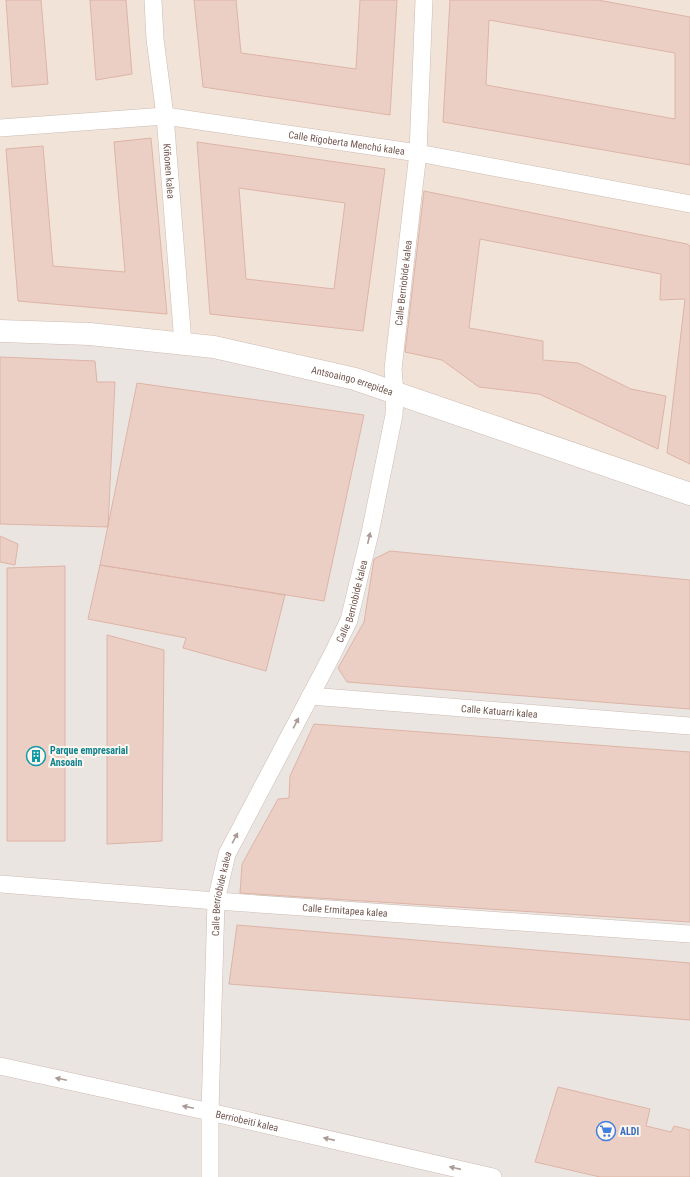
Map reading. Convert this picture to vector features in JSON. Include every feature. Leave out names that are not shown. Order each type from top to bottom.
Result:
[{"type":"street","name":"Kiñonen kalea","points":[[153,0],[155,39],[165,116],[183,343]]},
{"type":"street","name":"Calle Berriobide kalea","points":[[210,1177],[210,1112],[216,901],[227,854],[349,620],[373,518],[394,414],[395,393],[393,369],[418,153],[424,0]]},
{"type":"street","name":"Calle Rigoberta Menchú kalea","points":[[0,128],[165,116],[418,153],[690,204]]},
{"type":"street","name":"Antsoaingo errepidea","points":[[0,330],[90,334],[183,343],[214,347],[297,365],[355,379],[690,494]]},
{"type":"street","name":"Calle Katuarri kalea","points":[[310,696],[690,726]]},
{"type":"street","name":"Calle Ermitapea kalea","points":[[0,884],[216,901],[690,934]]},
{"type":"street","name":"Berriobeiti kalea","points":[[0,1066],[210,1112],[493,1177]]},
{"type":"shaded area","points":[[0,0],[690,0],[690,1177],[0,1177]]},
{"type":"shaded area","points":[[0,331],[214,347],[690,494],[690,1177],[0,1177]]},
{"type":"building","points":[[6,0],[41,0],[48,84],[12,87]]},
{"type":"building","points":[[90,0],[126,0],[132,74],[96,80]]},
{"type":"building","points":[[194,0],[236,0],[241,53],[356,69],[360,0],[397,0],[390,115],[203,87]]},
{"type":"building","points":[[450,0],[598,0],[690,17],[690,165],[443,122]],"holes":[[[489,20],[675,53],[675,119],[486,85]]]},
{"type":"building","points":[[151,138],[167,314],[18,301],[6,149],[43,146],[53,266],[125,272],[114,142]]},
{"type":"building","points":[[197,142],[385,169],[363,331],[210,314]],"holes":[[[239,188],[345,203],[334,289],[246,279]]]},
{"type":"building","points":[[424,191],[687,244],[690,246],[690,464],[667,453],[685,299],[660,300],[661,274],[480,239],[469,328],[543,341],[543,360],[578,363],[631,389],[666,396],[658,449],[539,394],[479,387],[442,360],[405,352]]},
{"type":"building","points":[[0,357],[95,361],[97,382],[115,382],[108,527],[0,524]]},
{"type":"building","points":[[137,383],[364,415],[324,601],[100,565]]},
{"type":"building","points":[[0,536],[18,544],[15,565],[0,562]]},
{"type":"building","points":[[390,551],[690,580],[690,709],[347,682],[338,668],[364,622],[374,559]]},
{"type":"building","points":[[100,565],[285,595],[266,671],[183,648],[186,638],[88,619]]},
{"type":"building","name":"Parque empresarial Ansoain","points":[[65,566],[65,841],[7,841],[7,568]]},
{"type":"building","name":"Parque empresarial Ansoain","points":[[107,635],[164,650],[162,841],[107,844]]},
{"type":"building","points":[[314,724],[690,752],[690,922],[240,893],[242,864],[278,799],[289,798],[290,776]]},
{"type":"building","points":[[237,925],[690,963],[690,1020],[229,984]]},
{"type":"building","name":"ALDI","points":[[558,1087],[650,1109],[646,1126],[671,1132],[674,1126],[690,1130],[690,1177],[600,1177],[535,1162]]},
{"type":"place","name":"Parque empresarial Ansoain","points":[[36,756]]},
{"type":"place","name":"ALDI","points":[[606,1131]]}]
